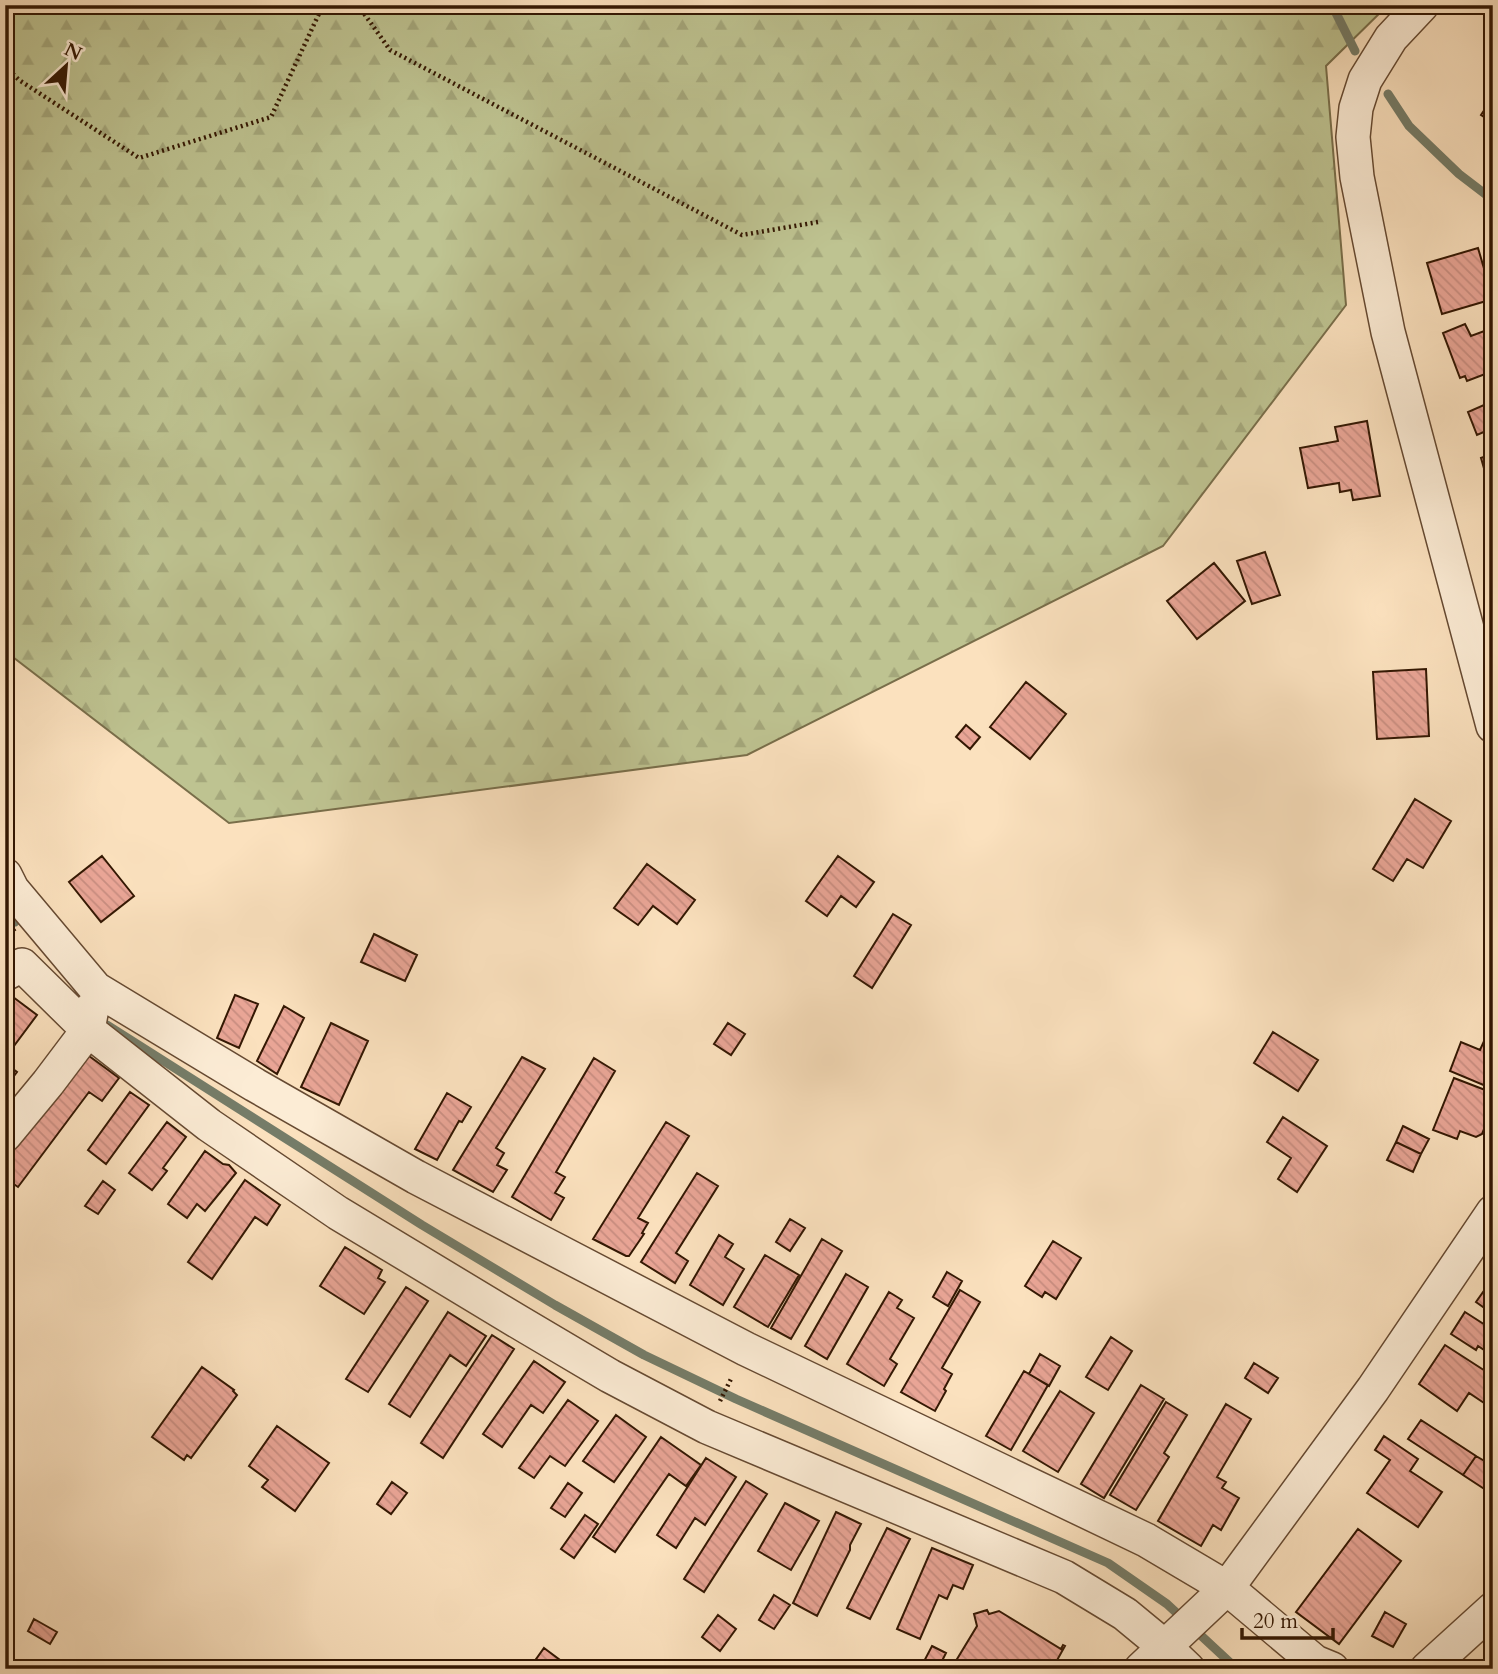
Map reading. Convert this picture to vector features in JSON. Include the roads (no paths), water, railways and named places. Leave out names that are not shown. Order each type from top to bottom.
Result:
[{"type":"street","points":[[1422,5],[1391,38],[1365,80],[1356,108],[1353,137],[1357,177],[1388,332],[1493,726]]},
{"type":"street","points":[[5,875],[12,889],[96,989],[254,1085],[416,1177],[746,1349],[1146,1540],[1227,1588],[1315,1662],[1332,1669]]},
{"type":"street","points":[[5,974],[22,965],[88,1030],[208,1125],[338,1213],[610,1376],[707,1427],[1064,1577],[1177,1650]]},
{"type":"street","points":[[5,1135],[88,1030],[96,989]]},
{"type":"street","points":[[1141,1669],[1177,1650],[1202,1611],[1227,1588],[1373,1390],[1493,1212]]},
{"type":"street","points":[[1427,1669],[1493,1609]]},
{"type":"waterway","points":[[1332,5],[1355,51]]},
{"type":"waterway","points":[[1388,94],[1409,126],[1459,174],[1493,200]]},
{"type":"waterway","points":[[5,904],[15,922]]},
{"type":"waterway","points":[[107,1025],[422,1225],[644,1355],[736,1399],[1108,1563],[1167,1604],[1237,1669]]}]
